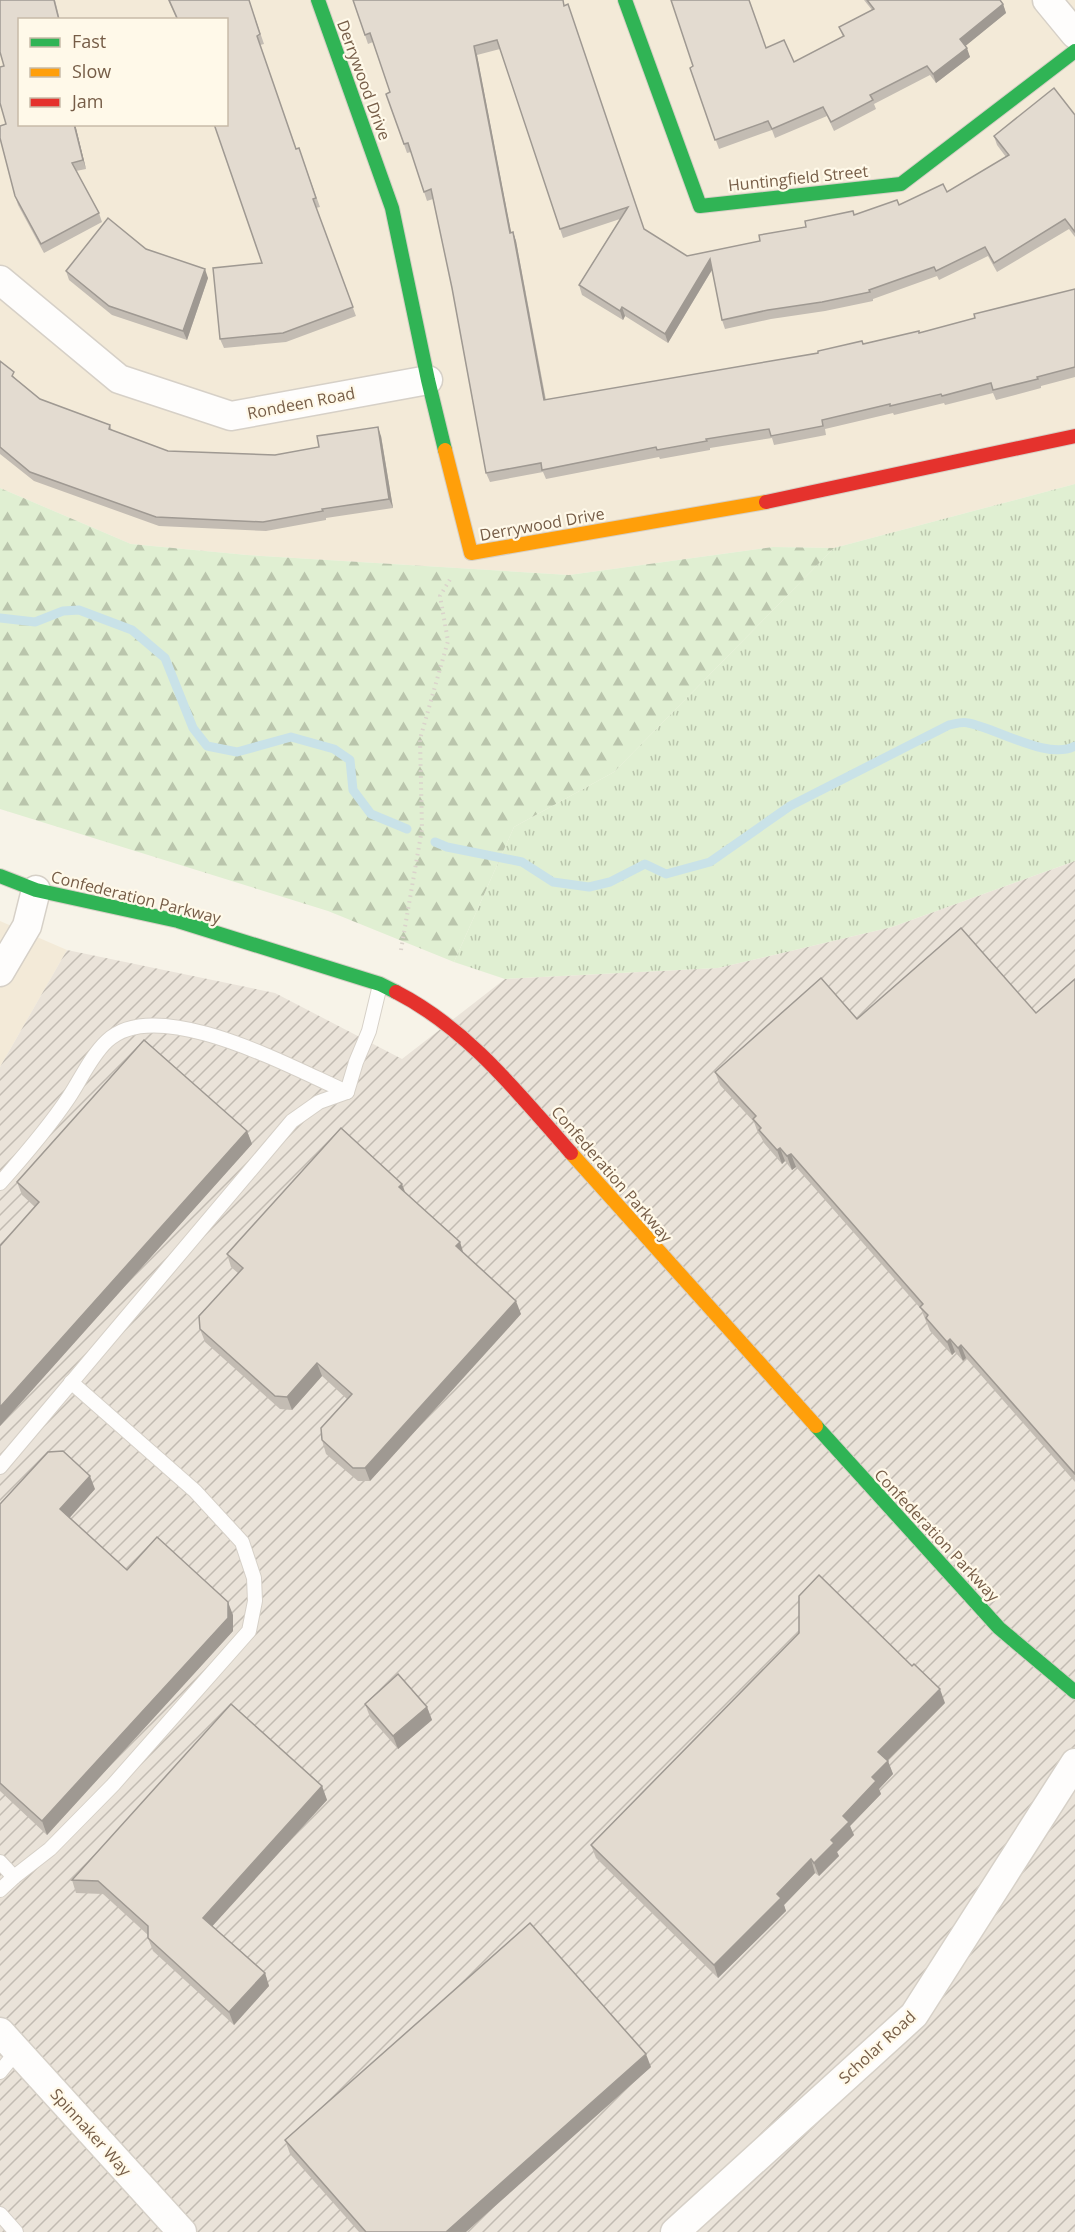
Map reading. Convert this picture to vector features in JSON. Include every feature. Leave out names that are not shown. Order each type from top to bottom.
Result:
[{"type":"street","name":"Derrywood Drive","points":[[318,0],[392,208],[428,380],[471,553],[782,499],[1075,436]]},
{"type":"street","name":"Huntingfield Street","points":[[625,0],[700,206],[901,184],[1075,51]]},
{"type":"street","points":[[1047,0],[1075,34]]},
{"type":"street","name":"Rondeen Road","points":[[0,280],[118,379],[231,416],[428,380]]},
{"type":"street","name":"Confederation Parkway","points":[[0,876],[36,890],[178,921],[380,984],[419,1004],[490,1061],[633,1225],[999,1628],[1075,1692]]},
{"type":"street","points":[[0,972],[27,926],[36,890]]},
{"type":"street","name":"Scholar Road","points":[[675,2232],[914,2015],[1075,1763]]},
{"type":"street","name":"Spinnaker Way","points":[[6,2052],[175,2230]]},
{"type":"lane","points":[[347,1092],[369,1031],[380,984]]},
{"type":"lane","points":[[0,1183],[68,1099],[106,1042],[117,1033],[134,1026],[170,1024],[194,1029],[252,1050],[347,1092]]},
{"type":"lane","points":[[0,1467],[292,1121],[319,1102],[347,1092]]},
{"type":"lane","points":[[0,1890],[50,1849],[112,1785],[249,1631],[255,1601],[254,1578],[242,1542],[195,1491],[71,1382]]},
{"type":"lane","points":[[0,1862],[14,1877]]},
{"type":"lane","points":[[0,2214],[16,2232]]},
{"type":"path","points":[[401,950],[422,829],[420,739],[448,641],[440,596],[448,580],[471,553]]},
{"type":"shaded area","points":[[0,0],[1075,0],[1075,484],[834,548],[773,547],[569,575],[247,555],[131,544],[0,488]]},
{"type":"shaded area","points":[[1075,861],[1075,2232],[0,2232],[0,1067],[67,950],[275,993],[402,1059],[505,979],[718,968],[892,927]]},
{"type":"shaded area","points":[[0,921],[67,950],[0,1067]]},
{"type":"green space","points":[[1075,484],[1075,861],[892,927],[718,968],[505,979],[454,962],[514,827],[614,772],[834,548]]},
{"type":"green space","points":[[0,488],[131,544],[247,555],[569,575],[773,547],[834,548],[614,772],[514,827],[454,962],[328,911],[0,809]]},
{"type":"building","points":[[0,0],[54,0],[58,18],[18,18],[18,126],[74,126],[83,160],[72,163],[99,213],[41,244],[15,196],[0,138],[0,126],[6,124],[0,103],[0,67],[4,66],[0,52]]},
{"type":"building","points":[[169,0],[249,0],[260,34],[257,36],[296,149],[299,148],[316,198],[313,199],[353,307],[283,333],[220,339],[213,268],[262,263],[215,126],[228,126],[228,18],[177,18]]},
{"type":"building","points":[[353,0],[563,0],[564,6],[568,4],[644,229],[687,256],[760,241],[759,235],[806,227],[805,221],[853,211],[854,215],[897,200],[899,205],[943,184],[947,192],[1009,155],[994,136],[1054,88],[1075,115],[1075,232],[1065,219],[994,263],[985,247],[936,271],[934,267],[869,290],[870,292],[722,320],[710,259],[665,334],[622,307],[620,311],[579,285],[628,207],[560,229],[497,40],[474,46],[510,233],[513,232],[544,400],[818,353],[818,351],[862,341],[863,344],[919,331],[919,333],[975,318],[974,314],[1075,289],[1075,367],[993,390],[991,383],[942,396],[941,394],[890,406],[890,404],[822,420],[823,426],[771,436],[769,429],[657,450],[656,447],[542,470],[541,463],[486,473],[431,189],[424,192],[408,143],[404,144],[386,94],[390,92],[370,33],[365,35]]},
{"type":"building","points":[[671,0],[749,0],[766,48],[784,40],[794,62],[844,36],[839,27],[874,9],[867,0],[1000,0],[1003,4],[960,39],[967,48],[933,74],[927,66],[870,95],[873,100],[831,122],[823,107],[772,129],[768,121],[715,140],[690,68],[693,66]]},
{"type":"building","points":[[108,218],[146,249],[205,269],[183,331],[109,306],[66,271]]},
{"type":"building","points":[[0,361],[14,372],[12,376],[40,399],[110,425],[109,429],[168,451],[275,455],[319,447],[317,436],[378,427],[389,499],[322,509],[323,511],[263,522],[156,517],[30,472],[0,447]]},
{"type":"building","points":[[961,928],[1036,1013],[1075,979],[1075,1474],[961,1345],[958,1348],[950,1339],[947,1342],[926,1318],[928,1315],[920,1307],[923,1304],[791,1154],[787,1156],[780,1148],[777,1150],[759,1130],[761,1128],[753,1119],[756,1116],[715,1072],[821,978],[857,1019]]},
{"type":"building","points":[[144,1040],[247,1131],[0,1407],[0,1246],[39,1202],[17,1182]]},
{"type":"building","points":[[341,1128],[402,1184],[399,1187],[460,1242],[456,1246],[516,1301],[365,1468],[353,1468],[322,1440],[321,1428],[352,1394],[317,1363],[287,1397],[275,1396],[200,1329],[199,1316],[243,1268],[227,1254]]},
{"type":"building","points":[[63,1451],[90,1476],[60,1509],[127,1570],[157,1537],[228,1602],[228,1618],[42,1821],[0,1783],[0,1504],[48,1452]]},
{"type":"building","points":[[819,1575],[912,1666],[914,1664],[940,1689],[878,1752],[888,1761],[872,1777],[876,1781],[843,1816],[849,1822],[831,1840],[834,1843],[814,1863],[811,1859],[777,1894],[781,1898],[714,1965],[591,1845],[799,1633],[799,1596]]},
{"type":"building","points":[[398,1674],[427,1707],[393,1736],[365,1704]]},
{"type":"building","points":[[231,1704],[322,1786],[203,1918],[265,1973],[229,2012],[148,1938],[148,1926],[98,1881],[72,1880]]},
{"type":"building","points":[[530,1923],[646,2054],[446,2232],[366,2232],[285,2140]]},
{"type":"waterway","points":[[0,618],[35,622],[63,611],[79,610],[132,630],[165,658],[193,728],[207,746],[237,752],[291,737],[334,749],[350,760],[353,790],[371,814],[407,829]]},
{"type":"waterway","points":[[435,842],[447,847],[522,862],[553,882],[589,887],[610,882],[645,864],[666,874],[710,862],[790,806],[949,725],[968,723],[1037,747],[1064,750],[1075,746]]},
{"type":"traffic: fast","points":[[318,0],[392,208],[445,450]]},
{"type":"traffic: fast","points":[[625,0],[700,206],[901,184],[1075,51]]},
{"type":"traffic: fast","points":[[0,876],[36,890],[178,921],[380,984],[396,992]]},
{"type":"traffic: fast","points":[[816,1426],[999,1628],[1075,1692]]},
{"type":"traffic: slow","points":[[445,450],[471,553],[766,502]]},
{"type":"traffic: slow","points":[[571,1153],[816,1426]]},
{"type":"traffic: jam","points":[[766,502],[1075,436]]},
{"type":"traffic: jam","points":[[396,992],[422,1007],[469,1043],[511,1085],[571,1153]]}]
